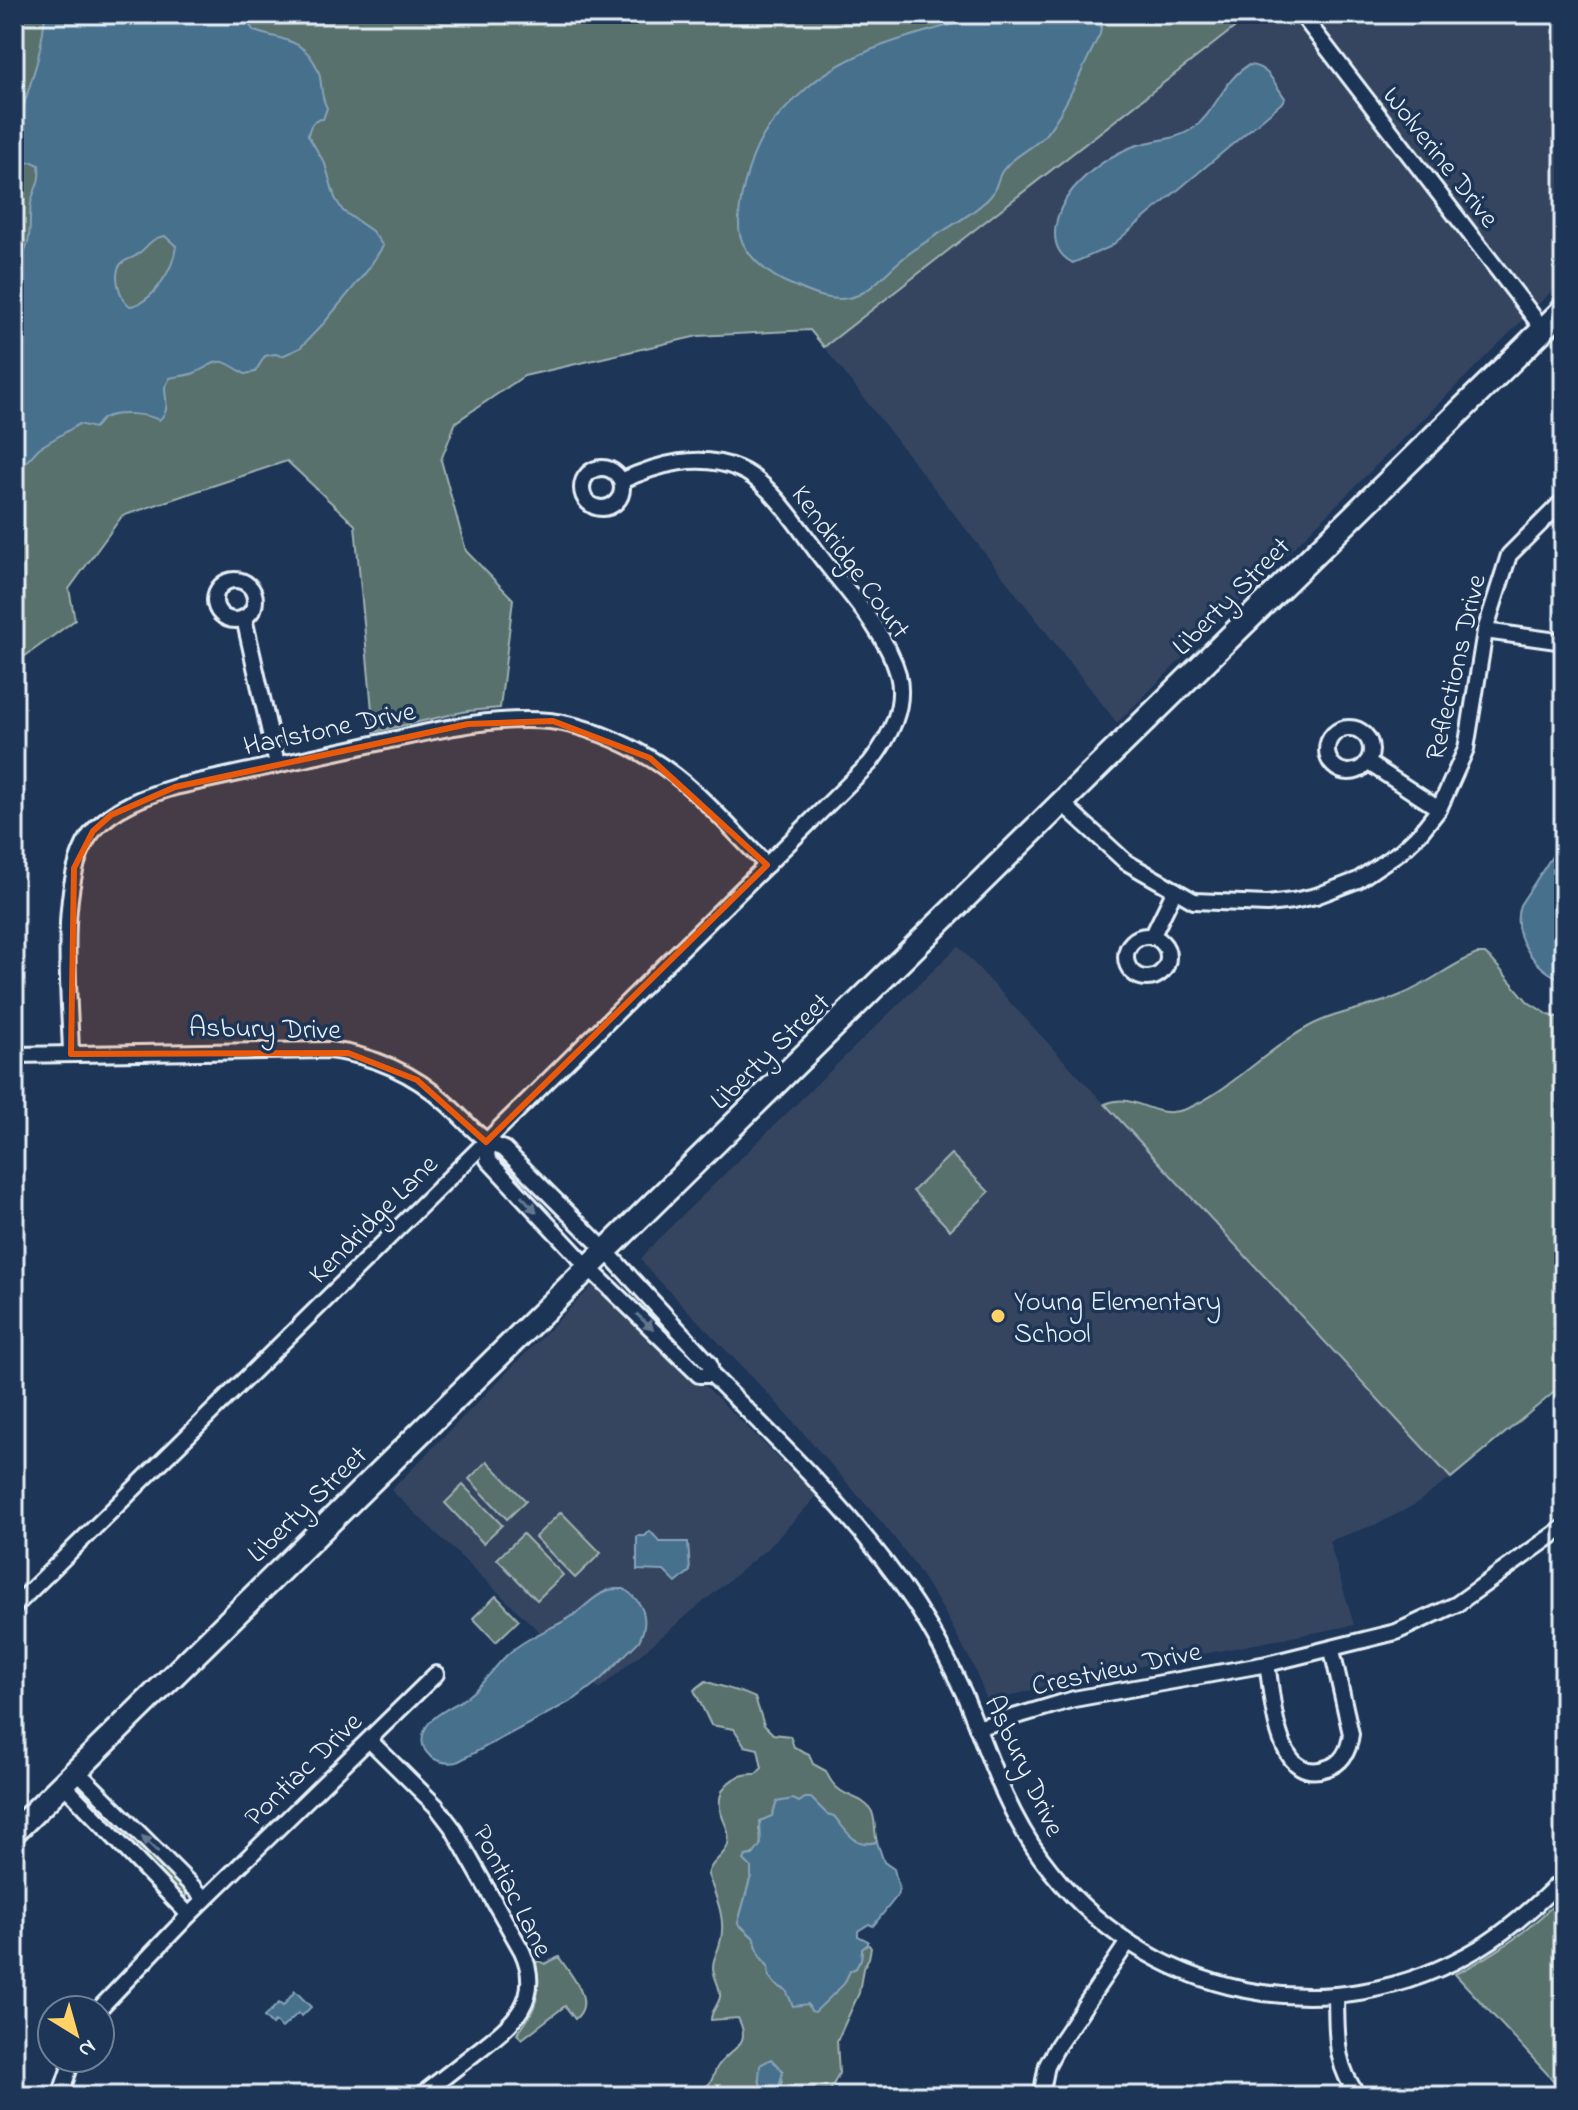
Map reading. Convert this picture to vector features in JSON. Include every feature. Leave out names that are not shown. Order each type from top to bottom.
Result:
[{"type":"street","name":"Wolverine Drive","points":[[1301,14],[1543,329]]},
{"type":"street","name":"Liberty Street","points":[[14,1832],[1564,309]]},
{"type":"street","name":"Kendridge Court","points":[[621,481],[655,466],[699,461],[722,463],[755,479],[777,499],[877,631],[898,675],[900,704],[881,749],[767,865]]},
{"type":"street","name":"Reflections Drive","points":[[1062,803],[1126,862],[1194,901],[1267,904],[1316,896],[1358,880],[1384,864],[1420,833],[1439,809],[1466,749],[1485,631],[1509,555],[1564,500]]},
{"type":"street","points":[[244,618],[277,764]]},
{"type":"street","points":[[1485,631],[1564,642]]},
{"type":"street","name":"Harlstone Drive","points":[[71,1054],[69,897],[74,868],[93,831],[111,815],[149,795],[277,764],[478,722],[520,719],[553,721],[630,747],[667,769],[767,865]]},
{"type":"street","points":[[1367,762],[1439,809]]},
{"type":"street","name":"Kendridge Lane","points":[[17,1598],[767,865]]},
{"type":"street","points":[[1152,937],[1175,890]]},
{"type":"street","name":"Asbury Drive","points":[[14,1055],[306,1050],[348,1053],[369,1058],[417,1080],[444,1101],[486,1142],[504,1149],[606,1251],[709,1363],[712,1375],[819,1483],[878,1551],[938,1640],[1012,1811],[1040,1857],[1070,1892],[1107,1927],[1159,1962],[1217,1984],[1272,1995],[1336,1996],[1405,1981],[1464,1957],[1521,1918],[1564,1878]]},
{"type":"street","name":"Asbury Drive","points":[[486,1142],[488,1160],[589,1268],[699,1375],[712,1375]]},
{"type":"street","name":"Crestview Drive","points":[[977,1728],[1074,1699],[1267,1664],[1396,1632],[1436,1616],[1478,1591],[1564,1527]]},
{"type":"street","points":[[1267,1664],[1285,1753],[1302,1768],[1323,1770],[1342,1758],[1349,1747],[1351,1734],[1332,1650]]},
{"type":"street","name":"Pontiac Drive","points":[[113,1994],[205,1899],[436,1674]]},
{"type":"street","name":"Pontiac Lane","points":[[369,1740],[436,1806],[454,1830],[522,1951],[529,1971],[526,2000],[508,2026],[420,2096]]},
{"type":"street","points":[[70,1777],[205,1899]]},
{"type":"street","points":[[70,1777],[189,1915]]},
{"type":"street","points":[[1041,2096],[1047,2065],[1058,2045],[1128,1942]]},
{"type":"street","points":[[1336,1996],[1340,2062],[1359,2096]]},
{"type":"street","points":[[60,2096],[68,2074]]},
{"type":"highlighted area","points":[[553,721],[650,758],[767,865],[486,1142],[417,1080],[348,1053],[71,1054],[74,868],[93,831],[111,815],[175,787],[468,724]]},
{"type":"shaded area","points":[[45,14],[220,14],[234,20],[246,20],[254,31],[299,46],[318,70],[327,108],[323,119],[312,124],[308,135],[325,164],[335,198],[343,211],[372,231],[383,246],[367,271],[300,348],[282,356],[265,356],[255,372],[245,374],[221,362],[194,373],[170,378],[165,387],[166,409],[159,420],[124,414],[104,418],[94,428],[79,424],[39,448],[14,475],[14,263],[28,243],[31,203],[39,172],[39,165],[24,163],[18,142]],"holes":[[[165,236],[176,246],[161,283],[147,298],[130,306],[118,286],[117,274],[121,264],[160,237]]]},
{"type":"shaded area","points":[[992,14],[1100,14],[1102,20],[1100,34],[1053,124],[1040,140],[1007,165],[990,197],[912,251],[870,288],[856,296],[833,299],[819,296],[783,281],[760,265],[747,251],[740,235],[740,211],[744,184],[753,157],[763,136],[778,117],[808,87],[848,60],[920,33]]},
{"type":"shaded area","points":[[1252,14],[1564,14],[1564,279],[1117,723],[824,347]]},
{"type":"shaded area","points":[[1249,65],[1266,72],[1285,98],[1284,101],[1110,247],[1073,263],[1064,256],[1055,239],[1055,228],[1062,207],[1073,189],[1098,166],[1127,149],[1192,129],[1232,79]]},
{"type":"shaded area","points":[[1564,838],[1564,980],[1543,969],[1527,950],[1518,916],[1520,905]]},
{"type":"shaded area","name":"Young Elementary School","points":[[958,946],[1451,1478],[1414,1505],[1380,1523],[1329,1541],[1354,1625],[1054,1683],[988,1703],[973,1665],[913,1562],[774,1400],[641,1259]]},
{"type":"shaded area","points":[[598,1280],[817,1496],[769,1547],[599,1689],[391,1490]]},
{"type":"shaded area","points":[[650,1531],[660,1542],[688,1542],[690,1571],[676,1583],[664,1571],[637,1570],[637,1536],[645,1536]]},
{"type":"shaded area","points":[[610,1589],[624,1589],[640,1606],[644,1626],[639,1641],[600,1680],[575,1699],[457,1762],[440,1761],[427,1753],[422,1740],[429,1723],[474,1691],[514,1649],[571,1617]]},
{"type":"shaded area","points":[[811,1798],[827,1814],[834,1816],[856,1840],[862,1843],[877,1842],[884,1862],[894,1869],[899,1889],[873,1926],[869,1924],[858,1931],[858,1936],[868,1941],[862,1949],[861,1959],[844,1984],[815,2012],[808,2004],[793,2006],[786,1990],[776,1985],[769,1976],[768,1966],[760,1956],[754,1938],[738,1923],[751,1876],[751,1867],[744,1860],[746,1856],[753,1855],[761,1844],[760,1821],[772,1816],[777,1802],[793,1799],[799,1802]]},
{"type":"shaded area","points":[[295,1991],[311,2007],[302,2016],[298,2013],[282,2028],[275,2022],[272,2025],[264,2017],[279,2003],[283,2006]]},
{"type":"shaded area","points":[[771,2059],[783,2071],[777,2096],[764,2096],[759,2079],[760,2065]]},
{"type":"green space","points":[[15,14],[1252,14],[824,347],[810,330],[698,336],[524,376],[456,422],[441,460],[466,551],[513,599],[500,708],[467,711],[374,732],[355,525],[287,461],[122,516],[69,589],[75,620],[14,664]]},
{"type":"green space","points":[[1477,954],[1485,954],[1493,961],[1528,1002],[1549,1015],[1564,1019],[1564,1384],[1451,1478],[1105,1104],[1126,1101],[1164,1112],[1186,1109],[1217,1093],[1308,1027],[1401,995]]},
{"type":"green space","points":[[951,1154],[989,1192],[950,1230],[913,1191]]},
{"type":"green space","points":[[487,1461],[526,1501],[507,1519],[469,1479]]},
{"type":"green space","points":[[463,1485],[502,1525],[483,1543],[445,1503]]},
{"type":"green space","points":[[561,1512],[601,1553],[575,1578],[535,1537]]},
{"type":"green space","points":[[523,1534],[563,1575],[537,1600],[497,1559]]},
{"type":"green space","points":[[496,1596],[519,1620],[496,1642],[473,1618]]},
{"type":"green space","points":[[706,1681],[755,1698],[764,1725],[773,1734],[790,1736],[794,1747],[809,1754],[813,1764],[826,1771],[836,1787],[861,1801],[873,1813],[877,1842],[868,1843],[854,1839],[820,1811],[777,1802],[772,1816],[759,1829],[761,1843],[758,1850],[746,1856],[752,1867],[751,1876],[738,1924],[754,1938],[760,1956],[768,1966],[769,1976],[791,1997],[808,2004],[835,1994],[850,1970],[856,1968],[862,1949],[868,1944],[871,1948],[863,1968],[859,1993],[837,2041],[839,2073],[831,2089],[833,2096],[777,2096],[782,2081],[759,2079],[764,2096],[685,2096],[709,2084],[718,2066],[742,2040],[738,2018],[711,2020],[720,1997],[713,1967],[722,1926],[720,1909],[708,1875],[728,1844],[720,1808],[725,1787],[735,1778],[756,1774],[762,1768],[758,1749],[745,1746],[734,1729],[711,1725],[694,1690]]},
{"type":"green space","points":[[95,1798],[186,1890],[186,1896],[179,1895],[93,1805],[91,1801]]},
{"type":"green space","points":[[1564,1895],[1564,2092],[1455,1974],[1513,1939]]},
{"type":"green space","points":[[559,1957],[583,1996],[581,2012],[575,2019],[565,2006],[522,2039],[517,2034],[533,2009],[538,1992],[535,1963],[545,1964]]},
{"type":"place","name":"Young Elementary School","points":[[998,1316]]}]
